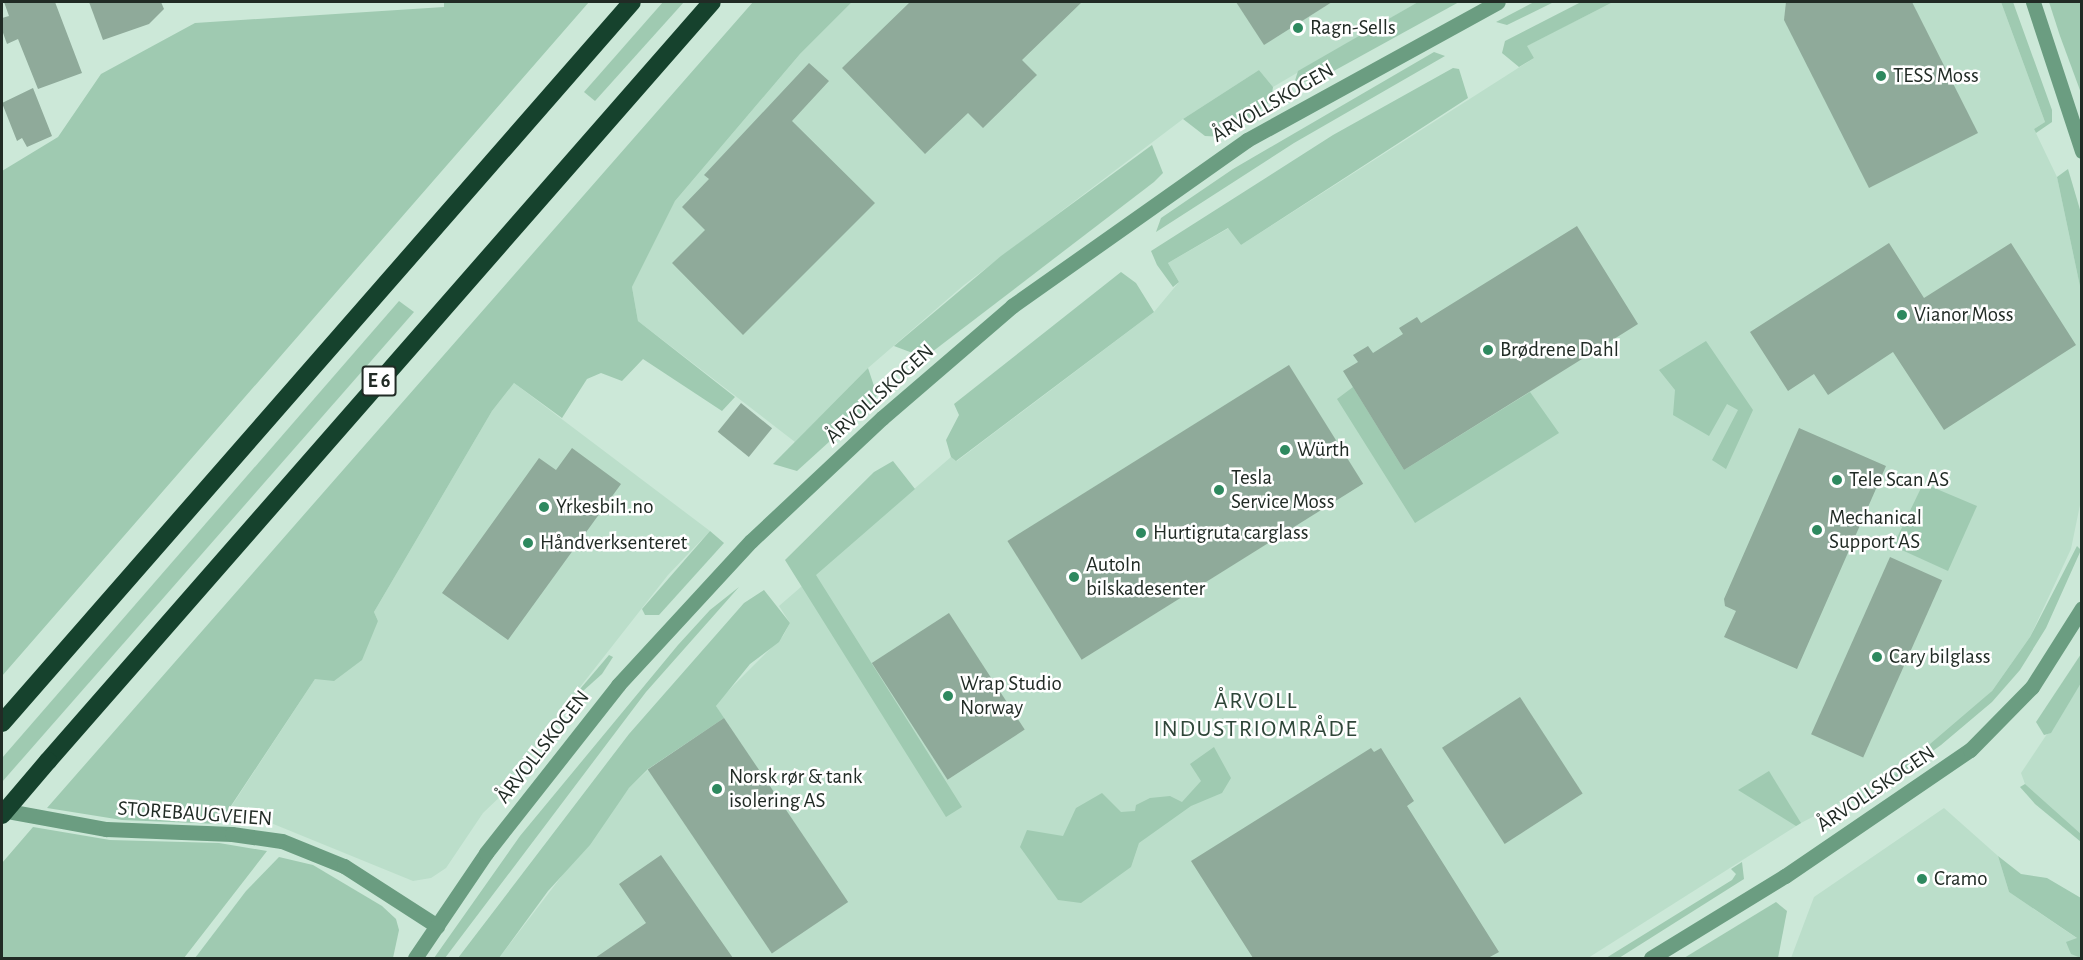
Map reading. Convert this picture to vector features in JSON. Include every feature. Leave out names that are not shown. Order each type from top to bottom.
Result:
[{"type":"highway","points":[[2,723],[632,2]]},
{"type":"highway","name":"E 6","points":[[2,815],[712,2]]},
{"type":"street","name":"ÅRVOLLSKOGEN","points":[[415,958],[486,853],[618,685],[751,541],[889,412],[1012,306],[1247,140],[1498,2]]},
{"type":"street","points":[[2032,2],[2082,151]]},
{"type":"street","name":"ÅRVOLLSKOGEN","points":[[1651,958],[1794,870],[1970,750],[2032,687],[2082,608]]},
{"type":"street","name":"STOREBAUGVEIEN","points":[[2,810],[106,829],[232,834],[282,841],[344,866],[436,926]]},
{"type":"shaded area","points":[[444,2],[589,2],[2,676],[2,171],[58,137],[101,74],[195,23],[444,7]]},
{"type":"shaded area","points":[[663,2],[684,2],[595,101],[584,92]]},
{"type":"shaded area","points":[[753,2],[852,2],[800,54],[675,201],[632,287],[638,321],[735,397],[722,411],[643,359],[622,381],[601,373],[587,379],[562,418],[514,383],[492,411],[374,612],[378,621],[362,660],[334,681],[315,679],[219,824],[122,820],[47,808]]},
{"type":"shaded area","points":[[852,2],[1418,2],[1273,87],[1259,70],[1183,119],[964,285],[868,368],[795,442],[638,321],[632,287],[675,201],[800,54]]},
{"type":"shaded area","points":[[1418,2],[1459,2],[1321,78],[1294,84],[1298,71]]},
{"type":"shaded area","points":[[1534,2],[1554,2],[1507,25],[1496,22]]},
{"type":"shaded area","points":[[1581,2],[1613,2],[1527,46],[1534,58],[1519,67],[1502,53],[1505,41]]},
{"type":"shaded area","points":[[1613,2],[2001,2],[2045,122],[2034,129],[2057,177],[2081,291],[2081,500],[2071,549],[2030,637],[1992,691],[1971,711],[1861,803],[1841,802],[1801,823],[1588,958],[499,958],[629,788],[648,770],[723,718],[716,706],[723,696],[783,636],[790,623],[779,606],[951,457],[957,461],[1154,312],[1179,282],[1168,263],[1229,228],[1241,245],[1534,58],[1526,46]]},
{"type":"shaded area","points":[[2001,2],[2013,2],[2052,110],[2052,122],[2036,133],[2034,129],[2045,122]]},
{"type":"shaded area","points":[[2049,2],[2081,2],[2081,93],[2060,36]]},
{"type":"shaded area","points":[[1434,52],[1445,56],[1294,143],[1156,232],[1161,218],[1233,169]]},
{"type":"shaded area","points":[[1453,68],[1459,69],[1468,98],[1241,245],[1228,228],[1168,263],[1179,282],[1173,287],[1157,265],[1151,251],[1333,135]]},
{"type":"shaded area","points":[[1259,70],[1273,87],[1271,101],[1225,137],[1205,136],[1183,119]]},
{"type":"shaded area","points":[[1152,145],[1163,173],[1154,182],[932,352],[918,355],[894,346],[1001,256]]},
{"type":"shaded area","points":[[2068,169],[2081,213],[2081,291],[2057,177]]},
{"type":"shaded area","points":[[1121,272],[1136,283],[1154,312],[956,461],[951,457],[946,440],[959,415],[954,404]]},
{"type":"shaded area","points":[[399,301],[414,312],[2,782],[2,758]]},
{"type":"shaded area","points":[[1706,341],[1753,410],[1726,469],[1712,460],[1738,410],[1727,404],[1709,436],[1673,415],[1675,390],[1659,370]]},
{"type":"shaded area","points":[[868,368],[877,395],[874,401],[797,471],[773,464]]},
{"type":"shaded area","points":[[514,383],[710,531],[668,575],[566,705],[508,789],[483,813],[446,868],[431,878],[413,881],[266,821],[225,816],[315,679],[378,621],[374,612],[492,411]]},
{"type":"shaded area","points":[[1353,387],[1404,470],[1530,392],[1559,433],[1415,523],[1337,399]]},
{"type":"shaded area","points":[[893,461],[915,489],[816,575],[962,807],[946,817],[785,560],[874,472]]},
{"type":"shaded area","points":[[1932,487],[1977,506],[1948,571],[1893,546],[1921,488]]},
{"type":"shaded area","points":[[710,531],[724,543],[659,615],[645,615],[642,609]]},
{"type":"shaded area","points":[[2077,546],[2081,550],[2046,628],[2020,670],[1992,702],[1941,745],[1861,803],[1992,691],[2030,637]]},
{"type":"shaded area","points":[[739,587],[646,692],[445,958],[434,958],[520,836],[678,645],[710,610]]},
{"type":"shaded area","points":[[764,590],[790,623],[779,642],[750,664],[716,706],[724,718],[648,769],[629,788],[590,845],[548,891],[499,958],[458,958],[629,734],[744,603]]},
{"type":"shaded area","points":[[2081,654],[2081,683],[2051,733],[2044,735],[2036,722]]},
{"type":"shaded area","points":[[609,655],[613,657],[602,674],[563,709]]},
{"type":"shaded area","points":[[2081,683],[2081,834],[2025,784],[2021,773]]},
{"type":"shaded area","points":[[1214,747],[1231,778],[1222,793],[1191,806],[1139,843],[1131,867],[1081,903],[1058,900],[1020,847],[1027,830],[1063,836],[1076,808],[1102,793],[1121,812],[1135,811],[1136,805],[1150,798],[1170,796],[1182,802],[1201,781],[1190,764]]},
{"type":"shaded area","points":[[1769,771],[1801,823],[1796,826],[1738,790]]},
{"type":"shaded area","points":[[2025,784],[2081,834],[2081,842],[2035,804],[2020,787]]},
{"type":"shaded area","name":"Cramo","points":[[1944,808],[1998,856],[2009,892],[2081,941],[2081,958],[1791,958],[1814,897]]},
{"type":"shaded area","points":[[33,827],[110,840],[219,843],[267,851],[184,958],[2,958],[2,863]]},
{"type":"shaded area","points":[[1998,856],[2021,874],[2047,878],[2081,898],[2081,958],[2071,954],[2066,942],[2077,938],[2009,892]]},
{"type":"shaded area","points":[[279,857],[313,865],[382,906],[396,919],[399,930],[393,958],[195,958],[246,891]]},
{"type":"shaded area","points":[[1742,862],[1744,879],[1619,958],[1606,958],[1732,880],[1736,874],[1731,869]]},
{"type":"shaded area","points":[[1776,902],[1787,911],[1778,958],[1684,958]]},
{"type":"building","points":[[4,2],[55,2],[82,73],[38,89],[18,39],[7,44],[2,30],[2,18],[9,16]]},
{"type":"building","points":[[89,2],[161,2],[164,9],[149,24],[103,40]]},
{"type":"building","points":[[910,2],[1082,2],[1022,60],[1037,75],[983,128],[968,113],[925,154],[842,68]]},
{"type":"building","points":[[1236,2],[1332,2],[1264,45]]},
{"type":"building","name":"TESS Moss","points":[[1786,2],[1912,2],[1978,133],[1869,188],[1784,20]]},
{"type":"building","points":[[809,63],[829,81],[792,121],[875,203],[743,335],[672,263],[705,230],[682,207],[709,179],[704,175]]},
{"type":"building","points":[[33,88],[52,136],[27,147],[22,138],[17,141],[2,103]]},
{"type":"building","name":"Brødrene Dahl","points":[[1577,226],[1638,324],[1404,470],[1343,371],[1358,362],[1353,355],[1368,346],[1373,353],[1403,334],[1399,328],[1417,317],[1421,323]]},
{"type":"building","points":[[1889,243],[1924,298],[2011,243],[2076,345],[1944,430],[1893,352],[1828,395],[1814,374],[1788,391],[1750,332]]},
{"type":"building","points":[[1289,365],[1363,484],[1082,660],[1007,541]]},
{"type":"building","points":[[741,403],[772,428],[749,457],[718,432]]},
{"type":"building","points":[[1799,428],[1886,466],[1797,669],[1724,637],[1736,611],[1725,606],[1724,599]]},
{"type":"building","name":"Håndverksenteret","points":[[572,448],[621,484],[508,640],[442,593],[539,458],[556,470]]},
{"type":"building","name":"Cary bilglass","points":[[1890,557],[1942,580],[1863,757],[1811,734]]},
{"type":"building","name":"Wrap Studio Norway","points":[[949,613],[1025,730],[948,780],[872,663]]},
{"type":"building","points":[[1520,697],[1583,793],[1505,844],[1442,748]]},
{"type":"building","points":[[724,718],[848,902],[772,953],[648,769]]},
{"type":"building","points":[[1371,748],[1374,752],[1381,748],[1414,801],[1407,806],[1499,952],[1488,958],[1253,958],[1191,861]]},
{"type":"building","points":[[661,855],[733,958],[595,958],[646,923],[619,884]]},
{"type":"place","name":"Ragn-Sells","points":[[1298,28]]},
{"type":"place","name":"TESS Moss","points":[[1881,76]]},
{"type":"place","name":"Vianor Moss","points":[[1902,315]]},
{"type":"place","name":"Brødrene Dahl","points":[[1488,350]]},
{"type":"place","name":"Würth","points":[[1285,450]]},
{"type":"place","name":"Tele Scan AS","points":[[1837,480]]},
{"type":"place","name":"Tesla Service Moss","points":[[1219,490]]},
{"type":"place","name":"Yrkesbil1.no","points":[[544,507]]},
{"type":"place","name":"Mechanical Support AS","points":[[1817,530]]},
{"type":"place","name":"Hurtigruta carglass","points":[[1141,533]]},
{"type":"place","name":"Håndverksenteret","points":[[528,543]]},
{"type":"place","name":"AutoIn bilskadesenter","points":[[1074,577]]},
{"type":"place","name":"Cary bilglass","points":[[1877,657]]},
{"type":"place","name":"Wrap Studio Norway","points":[[948,696]]},
{"type":"place","name":"Norsk rør & tank isolering AS","points":[[717,789]]},
{"type":"place","name":"Cramo","points":[[1922,879]]},
{"type":"district","name":"ÅRVOLL INDUSTRIOMRÅDE","points":[[1256,716]]}]
